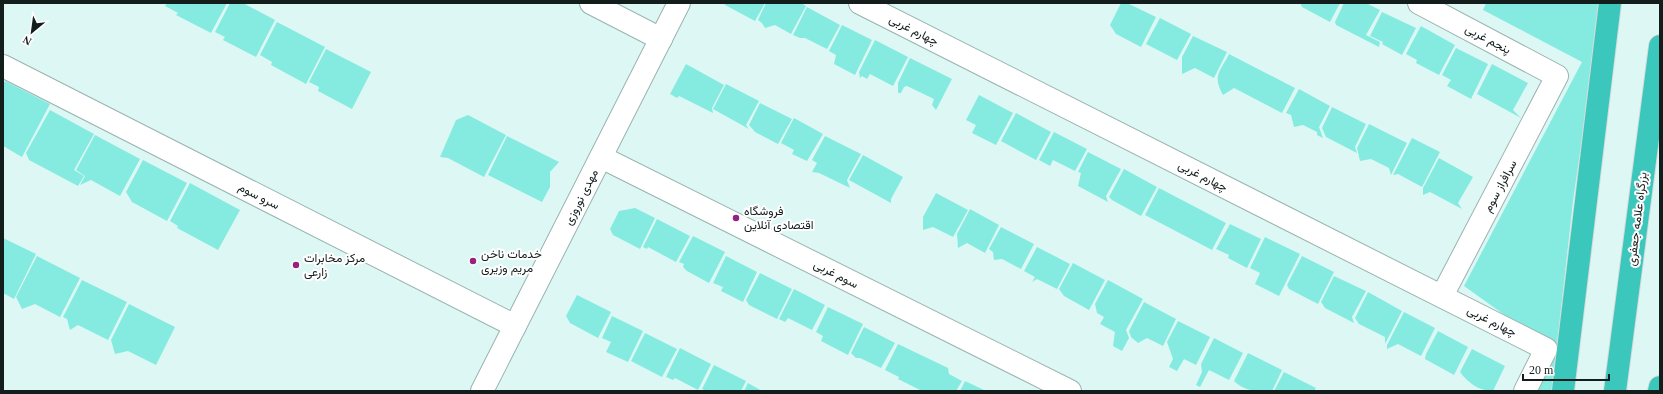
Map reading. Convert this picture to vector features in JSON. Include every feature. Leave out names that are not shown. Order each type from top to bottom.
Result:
[{"type":"highway","points":[[1563,391],[1610,3]]},
{"type":"highway","name":"بزرگراه علامه جعفری","points":[[1615,391],[1660,46]]},
{"type":"highway","points":[[1659,391],[1660,387]]},
{"type":"street","points":[[591,3],[661,39]]},
{"type":"street","name":"مهدی نوروزی","points":[[482,391],[679,3]]},
{"type":"street","name":"چهارم غربی","points":[[860,3],[1546,349],[1525,391]]},
{"type":"street","name":"پنجم غربی","points":[[1419,3],[1455,11],[1557,76]]},
{"type":"street","name":"سرو سوم","points":[[3,66],[515,326]]},
{"type":"street","name":"سرافراز سوم","points":[[1442,296],[1557,76]]},
{"type":"street","name":"سوم غربی","points":[[602,157],[1070,391]]},
{"type":"shaded area","points":[[167,3],[227,3],[211,33],[176,15],[178,13],[165,6]]},
{"type":"shaded area","points":[[230,3],[243,3],[275,20],[256,57],[223,40],[225,37],[215,32]]},
{"type":"shaded area","points":[[724,3],[765,3],[755,21],[725,5]]},
{"type":"shaded area","points":[[766,3],[801,3],[806,6],[791,34],[775,25],[765,28],[758,20]]},
{"type":"shaded area","points":[[1121,3],[1127,3],[1156,17],[1141,47],[1116,34],[1110,25]]},
{"type":"shaded area","points":[[1300,3],[1340,3],[1330,22],[1302,7]]},
{"type":"shaded area","points":[[1344,3],[1366,3],[1380,10],[1366,35],[1380,42],[1379,47],[1336,25],[1335,22]]},
{"type":"shaded area","points":[[1486,3],[1599,3],[1595,50],[1573,201],[1552,391],[1532,391],[1551,348],[1464,286],[1582,62],[1483,10]]},
{"type":"shaded area","points":[[807,7],[840,25],[827,49],[805,38],[800,38],[793,35]]},
{"type":"shaded area","points":[[1382,12],[1416,28],[1402,55],[1382,44],[1383,42],[1370,36]]},
{"type":"shaded area","points":[[1160,18],[1191,34],[1177,60],[1146,44]]},
{"type":"shaded area","points":[[277,22],[325,47],[306,84],[271,65],[272,62],[260,55]]},
{"type":"shaded area","points":[[842,25],[872,40],[855,75],[834,64],[836,55],[829,51]]},
{"type":"shaded area","points":[[1421,26],[1455,45],[1439,75],[1416,63],[1417,60],[1406,54]]},
{"type":"shaded area","points":[[1193,36],[1227,52],[1214,78],[1195,68],[1182,74],[1182,57]]},
{"type":"shaded area","points":[[875,40],[908,57],[893,86],[870,74],[867,79],[862,76],[860,78],[859,72]]},
{"type":"shaded area","points":[[1456,48],[1488,64],[1471,99],[1447,86],[1451,80],[1442,75]]},
{"type":"shaded area","points":[[326,49],[371,72],[352,109],[318,91],[319,87],[309,82]]},
{"type":"shaded area","points":[[1229,54],[1295,88],[1282,113],[1234,88],[1223,95],[1218,83],[1218,74]]},
{"type":"shaded area","points":[[910,58],[952,79],[936,110],[932,105],[934,99],[907,86],[904,87],[901,93],[898,93],[898,83]]},
{"type":"shaded area","points":[[686,64],[724,85],[712,108],[713,113],[679,96],[677,98],[670,94]]},
{"type":"shaded area","points":[[1492,64],[1528,83],[1513,110],[1521,118],[1477,94]]},
{"type":"shaded area","points":[[5,81],[50,104],[22,157],[3,146],[3,84]]},
{"type":"shaded area","points":[[726,84],[759,101],[746,125],[749,129],[713,109]]},
{"type":"shaded area","points":[[1299,89],[1330,106],[1319,127],[1323,138],[1317,135],[1317,132],[1303,125],[1294,127],[1291,115],[1286,113]]},
{"type":"shaded area","points":[[979,95],[1013,113],[996,145],[972,133],[976,125],[966,120]]},
{"type":"shaded area","points":[[760,103],[792,119],[778,144],[755,132],[749,125]]},
{"type":"shaded area","points":[[1332,107],[1366,124],[1355,147],[1357,153],[1326,137],[1322,128]]},
{"type":"shaded area","points":[[50,110],[94,134],[74,170],[84,176],[78,186],[29,160],[26,153]]},
{"type":"shaded area","points":[[1016,113],[1051,132],[1036,160],[1001,141]]},
{"type":"shaded area","points":[[468,115],[506,135],[484,177],[448,158],[440,157],[456,120]]},
{"type":"shaded area","points":[[794,118],[823,134],[807,161],[792,154],[794,150],[781,143]]},
{"type":"shaded area","points":[[1369,124],[1407,143],[1391,175],[1389,168],[1371,159],[1360,161],[1357,148]]},
{"type":"shaded area","points":[[1054,132],[1087,149],[1075,171],[1053,160],[1050,166],[1039,160]]},
{"type":"shaded area","points":[[95,135],[140,159],[120,196],[91,180],[80,185],[85,176],[76,170]]},
{"type":"shaded area","points":[[507,136],[559,162],[550,172],[550,187],[542,202],[488,175]]},
{"type":"shaded area","points":[[825,136],[861,154],[847,180],[850,188],[819,173],[812,172],[817,163],[812,160]]},
{"type":"shaded area","points":[[1412,138],[1440,152],[1422,187],[1398,174],[1393,175]]},
{"type":"shaded area","points":[[1088,152],[1121,169],[1106,196],[1108,202],[1078,186],[1081,173],[1078,172]]},
{"type":"shaded area","points":[[863,155],[903,177],[891,199],[891,203],[849,180]]},
{"type":"shaded area","points":[[1439,158],[1473,177],[1458,203],[1462,209],[1430,192],[1423,195],[1423,188]]},
{"type":"shaded area","points":[[143,160],[187,183],[167,221],[132,202],[126,192]]},
{"type":"shaded area","points":[[1124,169],[1157,187],[1141,216],[1109,197]]},
{"type":"shaded area","points":[[190,183],[240,210],[218,250],[177,228],[178,226],[170,221]]},
{"type":"shaded area","points":[[1159,188],[1226,223],[1212,250],[1145,215]]},
{"type":"shaded area","points":[[936,193],[968,210],[953,237],[933,227],[923,230],[923,217]]},
{"type":"shaded area","points":[[635,208],[655,218],[640,249],[613,235],[610,229],[619,211]]},
{"type":"shaded area","points":[[970,209],[999,225],[985,253],[967,243],[958,248],[957,234]]},
{"type":"shaded area","points":[[657,219],[690,236],[676,262],[648,247],[647,249],[643,247]]},
{"type":"shaded area","points":[[1230,224],[1261,239],[1247,268],[1228,258],[1229,255],[1216,249]]},
{"type":"shaded area","points":[[1001,227],[1034,244],[1021,269],[1002,259],[994,260],[993,252],[989,249]]},
{"type":"shaded area","points":[[693,236],[725,252],[709,283],[687,271],[683,267],[684,264],[679,262]]},
{"type":"shaded area","points":[[1265,237],[1300,254],[1279,296],[1255,284],[1260,273],[1250,268]]},
{"type":"shaded area","points":[[3,238],[36,254],[14,299],[3,293]]},
{"type":"shaded area","points":[[1037,247],[1070,264],[1057,289],[1037,279],[1032,282],[1035,277],[1024,271]]},
{"type":"shaded area","points":[[37,256],[80,278],[60,317],[35,304],[22,309],[16,297]]},
{"type":"shaded area","points":[[726,256],[757,272],[743,302],[721,291],[723,287],[713,283]]},
{"type":"shaded area","points":[[1302,256],[1334,272],[1318,304],[1289,289],[1287,285]]},
{"type":"shaded area","points":[[1073,263],[1105,280],[1089,310],[1064,296],[1059,289]]},
{"type":"shaded area","points":[[760,273],[792,289],[777,319],[749,305],[746,300]]},
{"type":"shaded area","points":[[1334,276],[1366,291],[1352,317],[1354,323],[1325,308],[1321,302]]},
{"type":"shaded area","points":[[82,280],[127,302],[108,340],[78,325],[70,330],[67,319],[63,317]]},
{"type":"shaded area","points":[[1108,280],[1143,299],[1126,330],[1129,338],[1122,351],[1113,346],[1115,332],[1100,324],[1104,317],[1097,313],[1095,304]]},
{"type":"shaded area","points":[[794,289],[825,305],[812,330],[788,318],[785,322],[779,319]]},
{"type":"shaded area","points":[[1368,292],[1402,311],[1385,344],[1385,337],[1359,324],[1355,318]]},
{"type":"shaded area","points":[[577,295],[611,312],[598,338],[570,323],[566,316]]},
{"type":"shaded area","points":[[1144,302],[1176,319],[1163,346],[1147,338],[1138,343],[1131,337],[1129,331]]},
{"type":"shaded area","points":[[129,304],[175,327],[156,365],[128,351],[115,354],[111,340]]},
{"type":"shaded area","points":[[828,307],[863,324],[848,355],[821,341],[823,336],[816,332]]},
{"type":"shaded area","points":[[1404,312],[1435,328],[1421,356],[1398,344],[1387,349],[1387,345]]},
{"type":"shaded area","points":[[612,316],[643,331],[628,362],[606,352],[611,342],[602,338]]},
{"type":"shaded area","points":[[1178,321],[1210,337],[1196,365],[1184,359],[1177,371],[1169,367],[1173,359],[1167,342]]},
{"type":"shaded area","points":[[864,327],[895,343],[881,368],[860,358],[856,358],[851,353]]},
{"type":"shaded area","points":[[1438,331],[1468,347],[1454,375],[1425,359]]},
{"type":"shaded area","points":[[645,333],[677,349],[662,377],[631,361]]},
{"type":"shaded area","points":[[1214,338],[1243,353],[1229,380],[1209,370],[1200,387],[1196,385],[1202,372],[1201,364]]},
{"type":"shaded area","points":[[898,344],[948,368],[949,374],[962,381],[956,391],[922,391],[898,379],[899,377],[885,370]]},
{"type":"shaded area","points":[[680,348],[711,364],[698,390],[675,378],[673,380],[666,377]]},
{"type":"shaded area","points":[[1472,349],[1505,366],[1493,391],[1483,390],[1474,386],[1460,372]]},
{"type":"shaded area","points":[[1248,353],[1282,370],[1272,391],[1256,391],[1247,389],[1238,385],[1234,381]]},
{"type":"shaded area","points":[[714,365],[746,381],[741,391],[706,391],[702,389]]},
{"type":"shaded area","points":[[1284,372],[1316,388],[1314,391],[1274,391]]},
{"type":"shaded area","points":[[965,381],[986,391],[960,391]]},
{"type":"shaded area","points":[[748,383],[762,391],[744,391]]},
{"type":"place","name":"فروشگاه اقتصادی آنلاین","points":[[736,218]]},
{"type":"place","name":"خدمات ناخن مریم وزیری","points":[[473,261]]},
{"type":"place","name":"مرکز مخابرات زارعی","points":[[296,265]]}]
